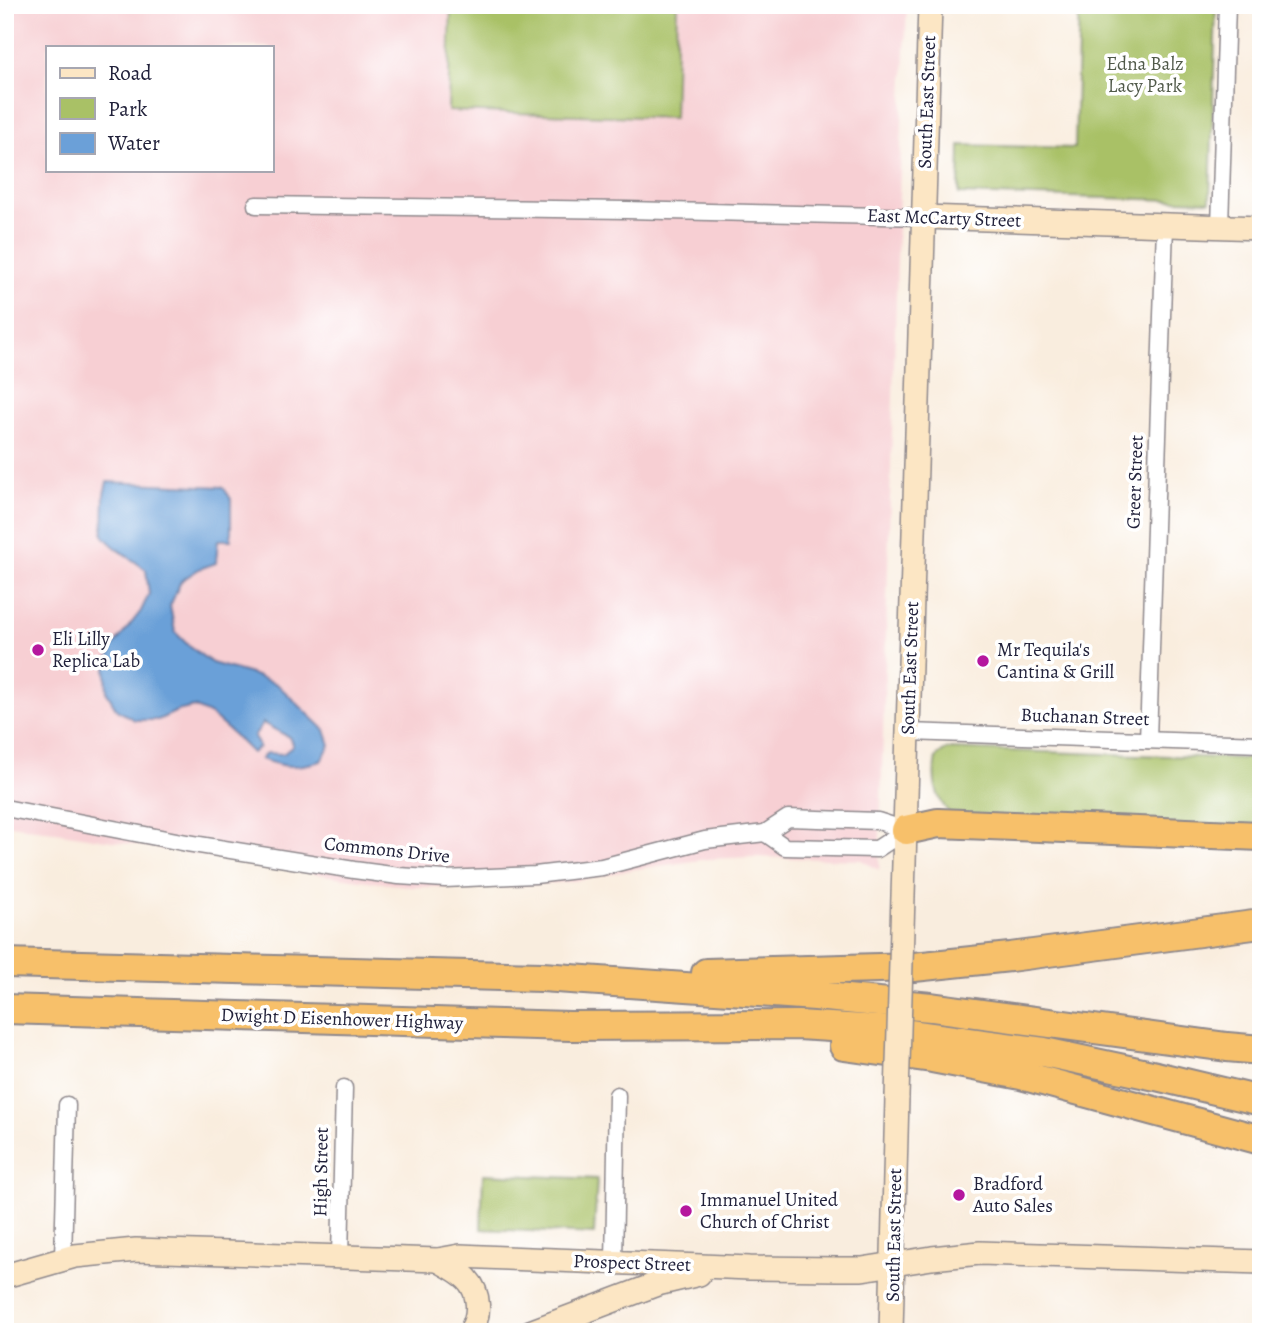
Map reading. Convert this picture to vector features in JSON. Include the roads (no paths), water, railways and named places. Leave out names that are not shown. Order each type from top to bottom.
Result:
[{"type":"highway","points":[[906,830],[938,823],[1261,836]]},
{"type":"highway","points":[[542,977],[914,967],[1261,924]]},
{"type":"highway","points":[[9,963],[542,977],[904,1004],[1261,1050]]},
{"type":"highway","name":"Dwight D Eisenhower Highway","points":[[5,1009],[478,1024],[678,1026]]},
{"type":"highway","points":[[678,1026],[798,1025],[927,1036],[1044,1052],[1261,1101]]},
{"type":"highway","points":[[678,1026],[904,1053],[974,1065],[1033,1078],[1261,1140]]},
{"type":"main road","name":"South East Street","points":[[891,1332],[930,5]]},
{"type":"main road","name":"East McCarty Street","points":[[923,217],[1261,228]]},
{"type":"main road","name":"Prospect Street","points":[[5,1276],[63,1259],[136,1250],[438,1260],[460,1256],[750,1268],[852,1269],[979,1253],[1261,1262]]},
{"type":"main road","points":[[438,1260],[466,1278],[474,1289],[478,1309],[470,1332]]},
{"type":"main road","points":[[530,1332],[669,1280],[750,1268]]},
{"type":"street","points":[[1220,226],[1227,5]]},
{"type":"street","name":"East McCarty Street","points":[[256,205],[923,217]]},
{"type":"street","name":"Greer Street","points":[[1148,740],[1164,225]]},
{"type":"street","name":"Buchanan Street","points":[[908,732],[1261,744]]},
{"type":"street","name":"Commons Drive","points":[[5,808],[212,847],[373,873],[445,879],[521,877],[578,870],[617,863],[705,840],[765,833]]},
{"type":"street","points":[[788,818],[878,821],[906,830],[877,849],[785,847],[765,833],[788,818]]},
{"type":"street","name":"High Street","points":[[340,1257],[344,1088]]},
{"type":"street","points":[[614,1262],[617,1095]]},
{"type":"street","points":[[63,1259],[67,1105]]},
{"type":"water","points":[[107,482],[223,487],[231,499],[231,540],[218,540],[216,563],[199,569],[181,581],[170,606],[175,632],[212,663],[277,684],[325,730],[330,745],[321,761],[291,766],[261,759],[266,753],[283,754],[293,746],[289,737],[263,723],[254,736],[259,747],[252,753],[211,715],[194,707],[158,720],[135,720],[117,710],[107,693],[106,669],[112,648],[141,611],[149,594],[146,570],[118,550],[103,535]]},
{"type":"place","name":"Eli Lilly Replica Lab","points":[[38,650]]},
{"type":"place","name":"Mr Tequila's Cantina & Grill","points":[[983,661]]},
{"type":"place","name":"Bradford Auto Sales","points":[[959,1195]]},
{"type":"place","name":"Immanuel United Church of Christ","points":[[686,1211]]},
{"type":"park label","name":"Edna Balz Lacy Park","points":[[1145,75]]}]
